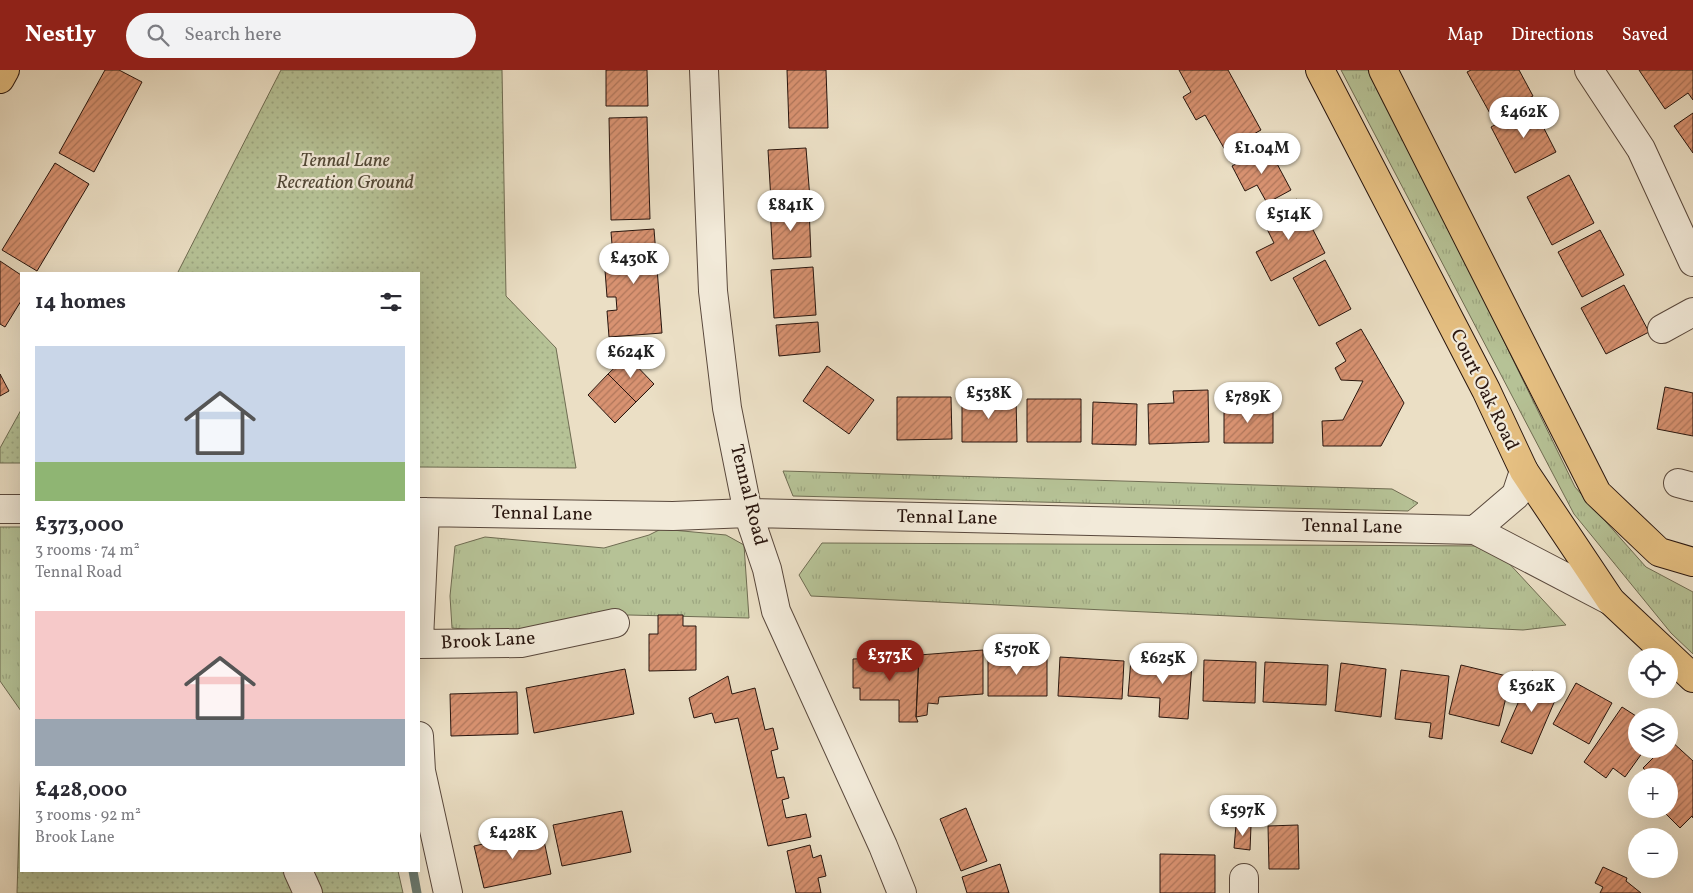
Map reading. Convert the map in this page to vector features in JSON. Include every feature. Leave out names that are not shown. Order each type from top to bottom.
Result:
[{"type":"main road","points":[[0,79],[5,70]]},
{"type":"main road","name":"Court Oak Road","points":[[1320,70],[1486,390],[1524,471],[1611,600],[1693,678]]},
{"type":"main road","points":[[1384,70],[1597,493],[1659,552],[1693,562]]},
{"type":"street","name":"Tennal Road","points":[[704,70],[713,291],[727,408],[748,513],[768,569],[776,611],[883,846],[902,893]]},
{"type":"street","points":[[1589,70],[1641,149],[1693,262]]},
{"type":"street","points":[[1662,329],[1693,312]]},
{"type":"street","points":[[1475,530],[1516,495],[1524,471]]},
{"type":"street","points":[[0,509],[20,509]]},
{"type":"street","name":"Tennal Lane","points":[[422,512],[673,516],[748,513],[1475,530],[1611,600]]},
{"type":"street","name":"Brook Lane","points":[[420,597],[422,512]]},
{"type":"street","name":"Brook Lane","points":[[420,644],[522,643],[615,623]]},
{"type":"street","points":[[420,753],[421,770],[448,893]]},
{"type":"street","points":[[298,872],[308,893]]},
{"type":"green space","name":"Tennal Lane Recreation Ground","points":[[281,70],[502,70],[506,296],[556,348],[576,468],[420,467],[420,272],[178,272]]},
{"type":"green space","points":[[1341,70],[1368,70],[1480,292],[1575,487],[1646,567],[1693,592],[1693,654],[1671,633],[1574,514]]},
{"type":"green space","points":[[20,412],[20,463],[0,463],[0,448]]},
{"type":"green space","points":[[783,471],[1392,489],[1418,503],[1408,511],[793,496]]},
{"type":"green space","points":[[0,527],[20,527],[20,710],[0,681]]},
{"type":"green space","points":[[661,529],[726,535],[744,545],[749,618],[629,615],[500,632],[452,628],[450,596],[455,546],[485,537],[604,548],[649,535]]},
{"type":"green space","points":[[822,543],[1493,546],[1566,625],[1523,630],[811,596],[799,575]]},
{"type":"green space","points":[[20,796],[20,872],[398,872],[403,893],[17,893]]},
{"type":"building","points":[[105,70],[119,70],[142,82],[94,172],[59,153]]},
{"type":"building","points":[[606,70],[647,70],[648,106],[606,106]]},
{"type":"building","points":[[787,70],[826,70],[828,128],[789,128]]},
{"type":"building","points":[[1179,70],[1228,70],[1261,130],[1225,150],[1205,115],[1196,120],[1183,97],[1191,92]]},
{"type":"building","points":[[1471,70],[1519,70],[1533,96],[1492,117],[1467,72]]},
{"type":"building","points":[[1639,70],[1693,70],[1693,100],[1688,93],[1665,109]]},
{"type":"building","points":[[1532,105],[1556,152],[1515,173],[1491,127]]},
{"type":"building","points":[[1693,113],[1693,153],[1674,126]]},
{"type":"building","points":[[647,117],[650,219],[611,220],[609,118]]},
{"type":"building","points":[[1268,147],[1291,190],[1267,203],[1257,185],[1245,191],[1232,166]]},
{"type":"building","points":[[806,148],[810,199],[771,201],[768,150]]},
{"type":"building","points":[[55,163],[89,184],[37,271],[2,250]]},
{"type":"building","points":[[1569,175],[1594,223],[1552,245],[1527,197]]},
{"type":"building","points":[[1297,199],[1325,253],[1271,281],[1256,252],[1274,243],[1261,217]]},
{"type":"building","points":[[809,206],[811,257],[773,259],[770,208]]},
{"type":"building","points":[[654,229],[662,333],[609,337],[607,311],[617,310],[616,297],[607,297],[605,270],[614,269],[611,232]]},
{"type":"building","points":[[1600,230],[1624,275],[1582,297],[1558,252]]},
{"type":"building","points":[[1325,260],[1351,309],[1319,326],[1293,278]]},
{"type":"building","points":[[0,261],[20,274],[20,303],[5,327],[0,324]]},
{"type":"building","points":[[813,267],[816,315],[774,318],[771,270]]},
{"type":"building","points":[[1624,285],[1649,332],[1606,354],[1581,308]]},
{"type":"building","points":[[818,322],[820,352],[779,356],[776,325]]},
{"type":"building","points":[[1361,329],[1404,403],[1381,446],[1323,446],[1322,421],[1343,420],[1363,381],[1341,380],[1335,368],[1346,361],[1336,343]]},
{"type":"building","points":[[627,356],[654,384],[636,402],[608,374]]},
{"type":"building","points":[[827,366],[874,400],[849,434],[803,401]]},
{"type":"building","points":[[0,374],[9,391],[0,396]]},
{"type":"building","points":[[608,374],[636,402],[615,423],[588,395]]},
{"type":"building","points":[[1665,387],[1693,393],[1693,436],[1657,429]]},
{"type":"building","points":[[1208,390],[1209,442],[1149,444],[1148,404],[1174,403],[1173,391]]},
{"type":"building","points":[[897,397],[951,397],[952,439],[897,440]]},
{"type":"building","points":[[962,398],[1016,398],[1017,442],[962,442]]},
{"type":"building","points":[[1027,399],[1081,399],[1081,442],[1027,442]]},
{"type":"building","points":[[1093,402],[1137,404],[1136,445],[1092,444]]},
{"type":"building","points":[[1224,404],[1273,404],[1273,443],[1224,443]]},
{"type":"building","points":[[658,615],[683,615],[683,626],[696,626],[696,670],[649,671],[649,634],[658,634]]},
{"type":"building","points":[[983,650],[983,694],[939,697],[938,704],[928,703],[927,715],[916,717],[919,655]]},
{"type":"building","points":[[879,654],[919,655],[916,717],[918,722],[899,722],[899,700],[860,700],[860,688],[853,688],[853,659],[879,658]]},
{"type":"building","points":[[988,656],[1047,657],[1047,696],[988,696]]},
{"type":"building","points":[[1060,657],[1124,661],[1122,699],[1058,696]]},
{"type":"building","points":[[1131,659],[1192,663],[1188,719],[1159,717],[1160,698],[1128,696]]},
{"type":"building","points":[[1204,660],[1256,662],[1255,703],[1203,701]]},
{"type":"building","points":[[1265,662],[1328,665],[1326,705],[1263,702]]},
{"type":"building","points":[[1341,663],[1386,669],[1381,717],[1335,711]]},
{"type":"building","points":[[1461,665],[1511,677],[1499,726],[1449,714]]},
{"type":"building","points":[[625,669],[634,714],[534,733],[526,688]]},
{"type":"building","points":[[1401,670],[1449,676],[1442,739],[1429,737],[1431,723],[1395,719]]},
{"type":"building","points":[[1532,671],[1562,684],[1532,754],[1501,742]]},
{"type":"building","points":[[728,676],[732,694],[755,688],[765,730],[773,728],[778,749],[771,751],[777,778],[784,777],[789,798],[782,800],[786,818],[806,814],[811,837],[768,846],[738,718],[715,723],[712,713],[694,718],[689,698]]},
{"type":"building","points":[[1576,683],[1612,703],[1589,744],[1553,724]]},
{"type":"building","points":[[517,692],[518,734],[451,736],[450,694]]},
{"type":"building","points":[[1622,707],[1628,711],[1628,758],[1639,758],[1631,768],[1628,768],[1628,773],[1625,777],[1613,768],[1606,778],[1584,762]]},
{"type":"building","points":[[1678,747],[1693,761],[1693,818],[1692,816],[1680,828],[1670,818],[1678,818],[1678,768],[1643,768],[1653,758],[1678,758]]},
{"type":"building","points":[[966,808],[987,861],[961,871],[940,819]]},
{"type":"building","points":[[622,811],[631,852],[562,866],[553,825]]},
{"type":"building","points":[[1236,825],[1251,826],[1250,850],[1234,848]]},
{"type":"building","points":[[1298,825],[1299,869],[1269,869],[1268,826]]},
{"type":"building","points":[[542,831],[551,874],[484,888],[474,846]]},
{"type":"building","points":[[810,845],[813,858],[821,855],[826,876],[818,878],[821,893],[796,893],[787,851]]},
{"type":"building","points":[[1160,854],[1215,855],[1215,893],[1160,893]]},
{"type":"building","points":[[1000,864],[1009,893],[967,893],[962,877]]},
{"type":"building","points":[[1603,867],[1627,878],[1626,881],[1641,893],[1600,893],[1603,887],[1595,883]]},
{"type":"waterway","points":[[413,872],[417,893]]}]
